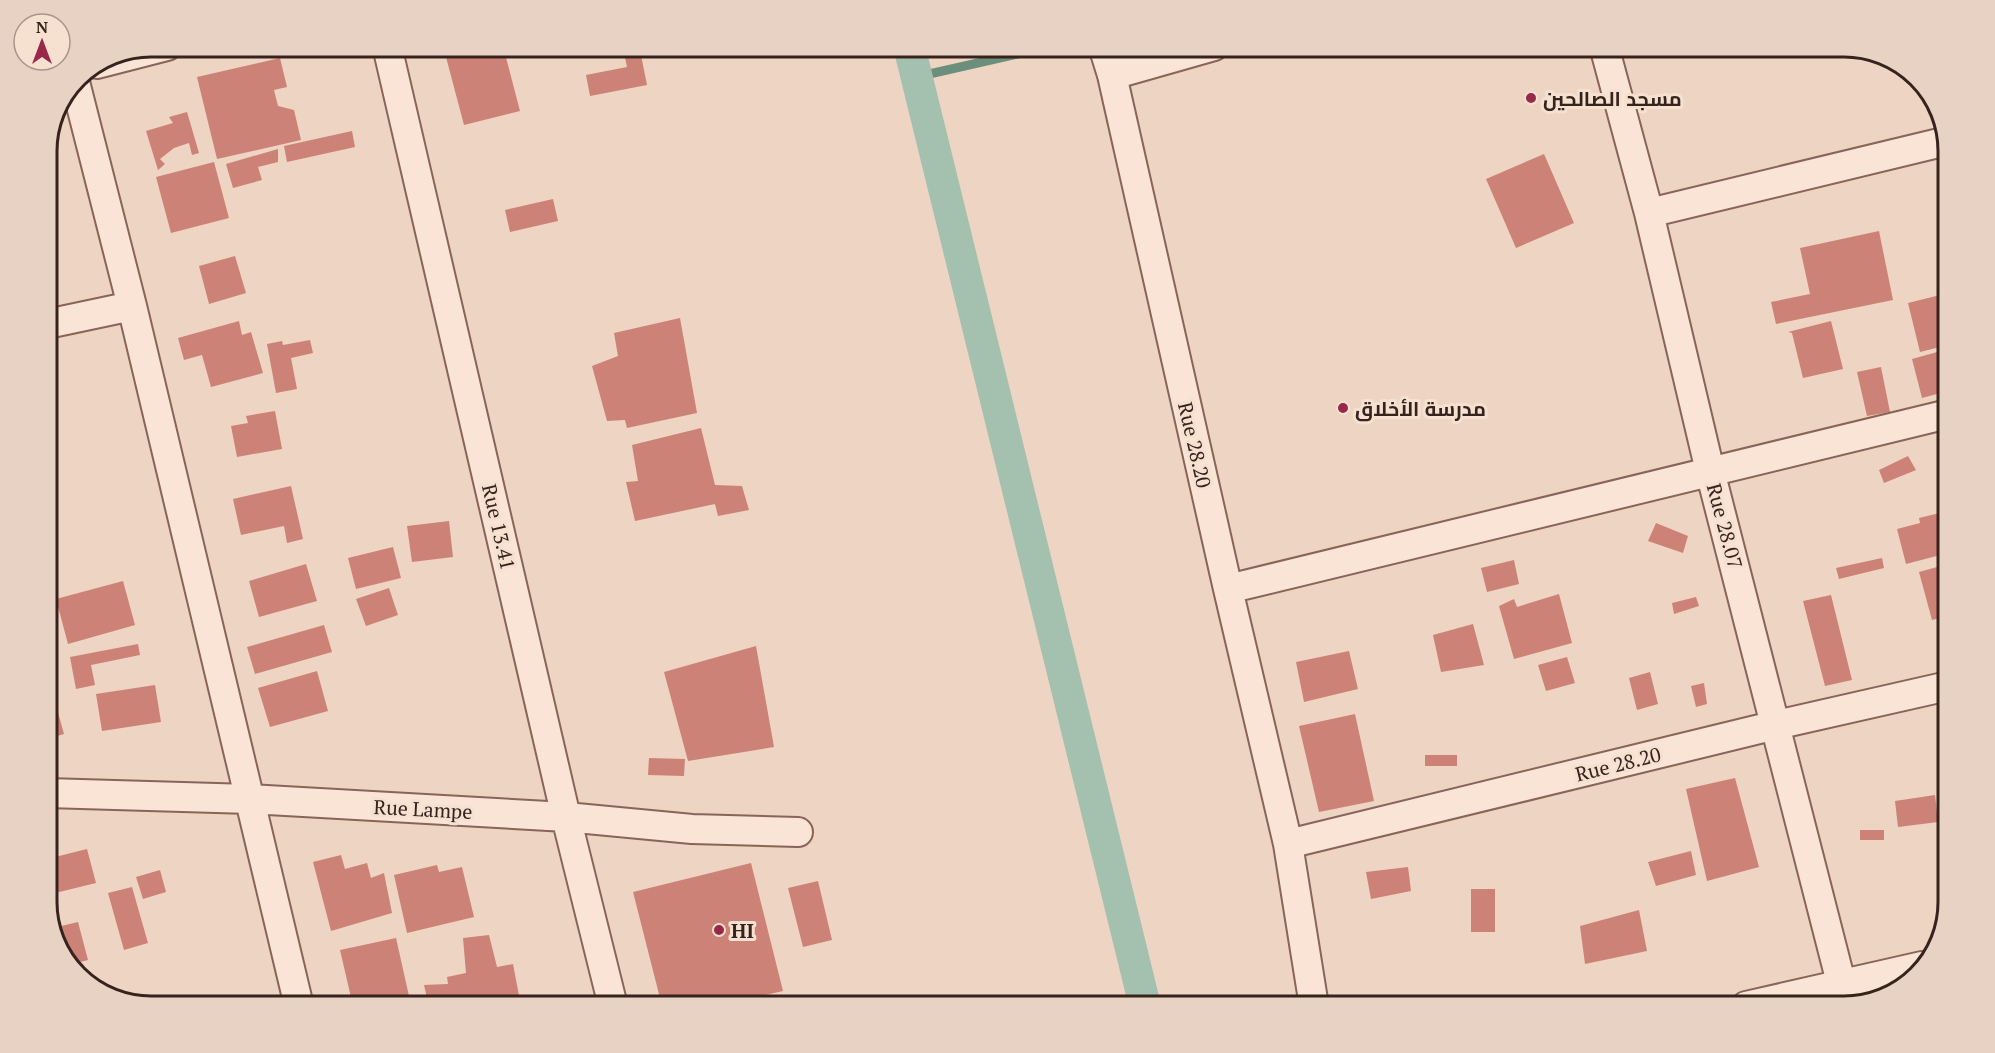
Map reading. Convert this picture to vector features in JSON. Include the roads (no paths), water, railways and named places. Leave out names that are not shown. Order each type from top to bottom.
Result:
[{"type":"street","name":"Rue 13.41","points":[[390,57],[566,818],[611,996]]},
{"type":"street","name":"Rue 28.20","points":[[1106,57],[1288,844],[1312,996]]},
{"type":"street","points":[[1112,75],[1175,57]]},
{"type":"street","name":"Rue 28.07","points":[[1607,57],[1649,213],[1710,471],[1844,995]]},
{"type":"street","points":[[78,92],[132,306],[297,996]]},
{"type":"street","points":[[1649,213],[1938,143]]},
{"type":"street","points":[[57,322],[132,306]]},
{"type":"street","points":[[1228,589],[1938,416]]},
{"type":"street","name":"Rue 28.20","points":[[1288,844],[1776,725],[1938,688]]},
{"type":"street","name":"Rue Lampe","points":[[57,793],[250,799],[566,818],[692,829],[798,832]]},
{"type":"street","points":[[1844,995],[1908,971]]},
{"type":"waterway","points":[[912,57],[1143,996]]},
{"type":"waterway","points":[[916,77],[1004,57]]},
{"type":"place","name":"مسجد الصالحين","points":[[1531,98]]},
{"type":"place","name":"مدرسة الأخلاق","points":[[1343,408]]},
{"type":"place","name":"HI","points":[[719,930]]}]
